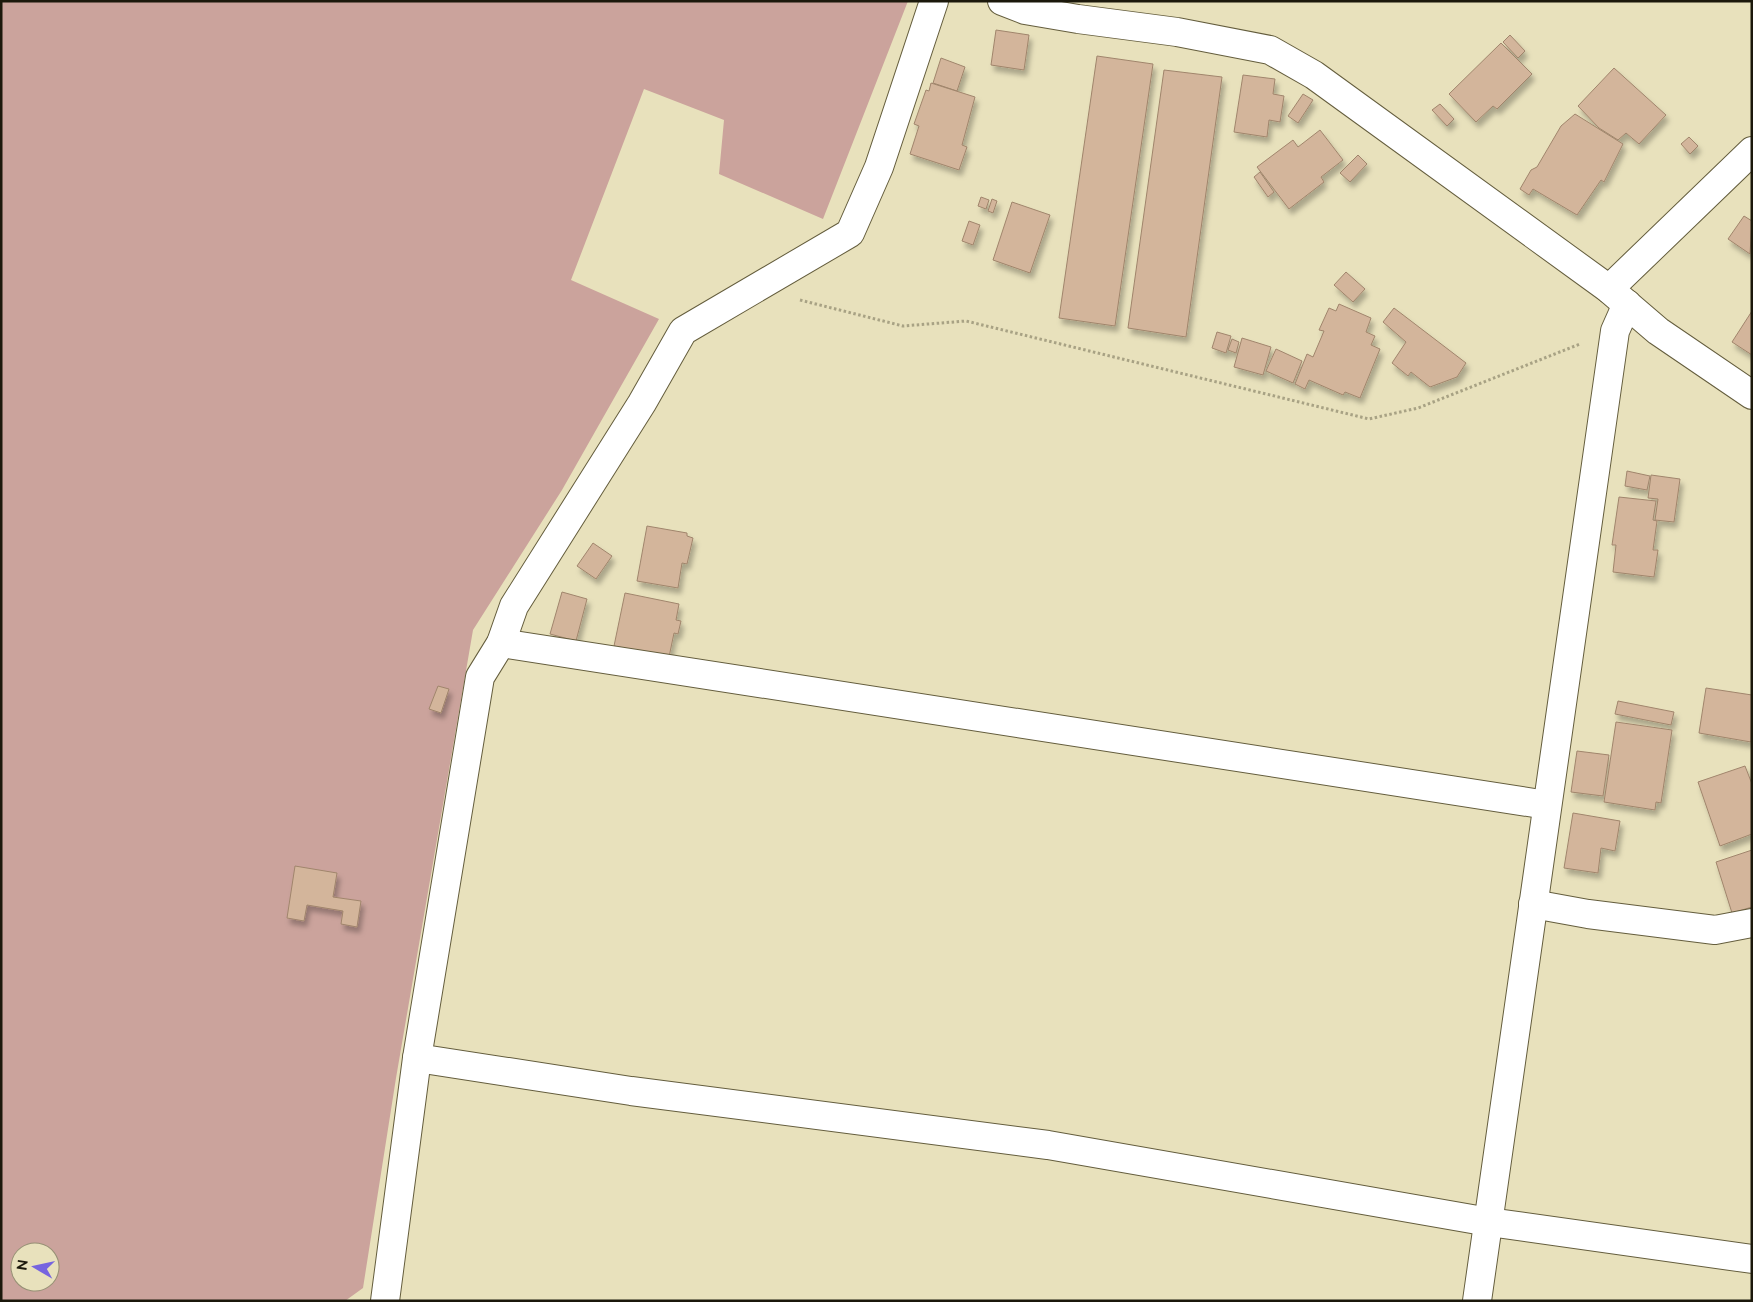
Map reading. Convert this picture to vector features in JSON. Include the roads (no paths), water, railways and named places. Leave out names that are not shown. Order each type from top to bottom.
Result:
[{"type":"street","points":[[385,1301],[417,1058],[480,676],[502,643],[514,606],[642,403],[684,331],[850,233],[879,168],[934,1]]},
{"type":"street","points":[[1002,1],[1025,10],[1177,32],[1270,50],[1314,75],[1618,297],[1658,331],[1752,395]]},
{"type":"street","points":[[1477,1301],[1618,297],[1752,151]]},
{"type":"street","points":[[502,643],[1546,804]]},
{"type":"street","points":[[1532,904],[1588,914],[1715,930],[1752,923]]},
{"type":"street","points":[[417,1058],[631,1091],[1048,1145],[1488,1222],[1752,1259]]}]
